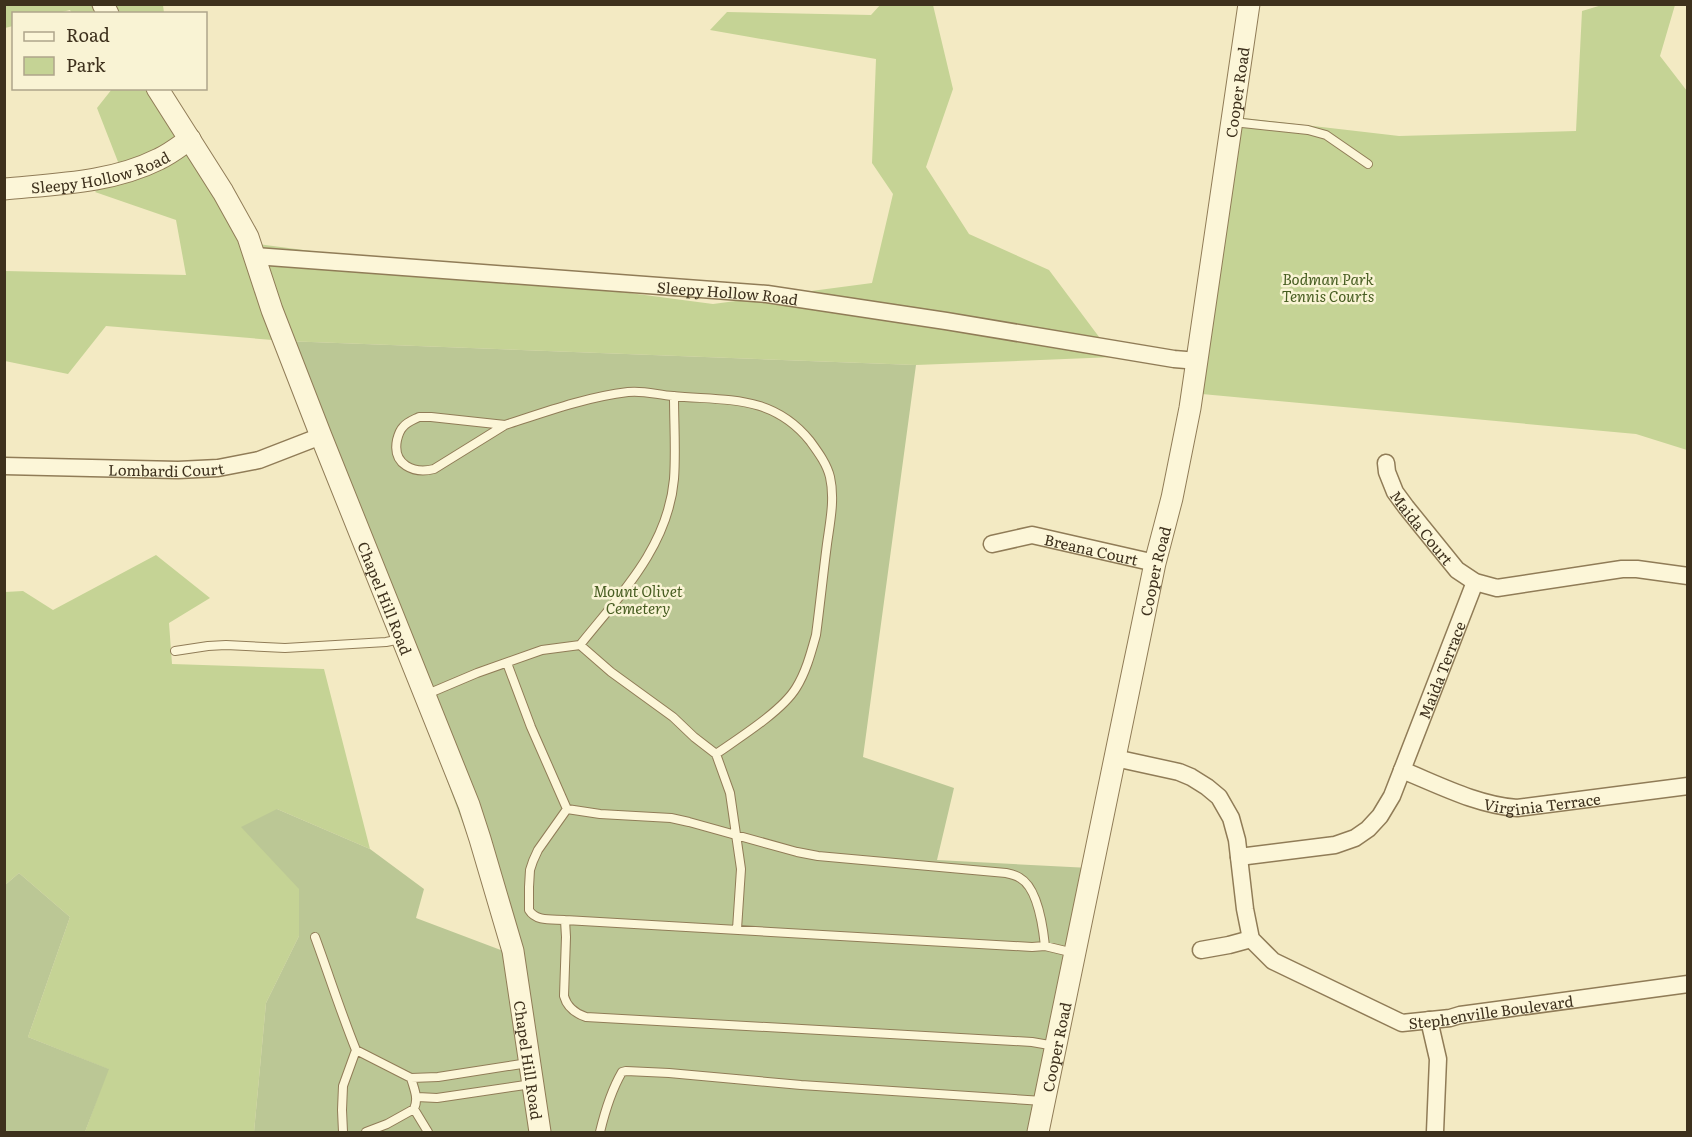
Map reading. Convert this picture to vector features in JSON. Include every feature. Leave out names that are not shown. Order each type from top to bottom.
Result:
[{"type":"street","name":"Cooper Road","points":[[1038,1132],[1155,563],[1172,498],[1191,408],[1249,4]]},
{"type":"street","name":"Chapel Hill Road","points":[[158,90],[223,192],[248,237],[272,310],[321,436],[469,805],[513,951],[540,1132]]},
{"type":"street","name":"Sleepy Hollow Road","points":[[4,189],[74,182],[126,172],[157,160],[190,139]]},
{"type":"street","name":"Sleepy Hollow Road","points":[[255,256],[767,294],[1198,361]]},
{"type":"street","name":"Lombardi Court","points":[[4,466],[178,470],[218,468],[259,460],[321,436]]},
{"type":"street","name":"Maida Court","points":[[1386,463],[1386,472],[1400,500],[1457,570],[1475,582]]},
{"type":"street","name":"Breana Court","points":[[992,544],[1032,535],[1155,563]]},
{"type":"street","points":[[1475,582],[1497,588],[1622,569],[1688,576]]},
{"type":"street","name":"Maida Terrace","points":[[1239,857],[1335,845],[1355,838],[1368,829],[1380,816],[1392,796],[1475,582]]},
{"type":"street","points":[[1115,758],[1179,772],[1191,777],[1219,797],[1231,818],[1237,840],[1251,939],[1201,950]]},
{"type":"street","name":"Virginia Terrace","points":[[1402,770],[1494,805],[1517,808],[1688,786]]},
{"type":"street","name":"Stephenville Boulevard","points":[[1251,939],[1273,961],[1402,1023],[1688,984]]},
{"type":"street","points":[[1429,1020],[1438,1059],[1435,1132]]},
{"type":"lane","points":[[1232,122],[1308,130],[1326,135],[1368,164]]},
{"type":"lane","points":[[505,425],[420,417],[409,421],[402,427],[396,443],[399,459],[404,465],[425,472],[435,469],[505,425],[577,402],[628,392],[746,402],[781,415],[802,432],[818,453],[828,470],[832,502],[816,635],[810,656],[789,697],[743,736],[716,754]]},
{"type":"lane","points":[[425,695],[542,650],[580,645],[642,567],[661,531],[670,506],[674,481],[674,396]]},
{"type":"lane","points":[[175,651],[226,645],[285,648],[386,642],[403,638]]},
{"type":"lane","points":[[580,645],[611,672],[673,717],[716,754],[730,793],[741,869],[737,929]]},
{"type":"lane","points":[[507,663],[531,727],[567,809]]},
{"type":"lane","points":[[567,809],[600,814],[671,818],[818,856],[1018,876],[1032,891],[1043,927],[1045,946]]},
{"type":"lane","points":[[567,809],[536,856],[530,870],[529,910],[532,916],[538,918],[1045,946],[1074,953]]},
{"type":"lane","points":[[565,920],[564,996],[571,1010],[578,1015],[1032,1042],[1055,1046]]},
{"type":"lane","points":[[315,937],[356,1050],[411,1078],[438,1077],[529,1063]]},
{"type":"lane","points":[[343,1132],[343,1086],[356,1050]]},
{"type":"lane","points":[[600,1132],[615,1084],[622,1072],[626,1071],[1044,1101]]},
{"type":"lane","points":[[366,1132],[387,1124],[414,1109],[417,1097],[411,1078]]},
{"type":"lane","points":[[417,1097],[437,1098],[532,1084]]},
{"type":"lane","points":[[414,1109],[428,1132]]},
{"type":"green space","points":[[881,4],[933,5],[953,89],[926,167],[969,234],[1049,270],[1114,357],[916,365],[285,341],[106,326],[68,374],[5,361],[5,271],[186,275],[176,220],[95,192],[120,167],[97,108],[111,90],[159,90],[243,242],[713,304],[872,283],[893,194],[872,163],[876,59],[710,30],[727,12],[871,15]]},
{"type":"green space","points":[[5,5],[163,5],[164,12],[71,12],[70,10],[12,12],[12,26],[5,28]]},
{"type":"green space","name":"Bodman Park Tennis Courts","points":[[1602,5],[1675,5],[1660,56],[1687,91],[1687,450],[1636,434],[1191,393],[1235,117],[1399,136],[1576,131],[1582,11]]},
{"type":"green space","name":"Mount Olivet Cemetery","points":[[285,341],[916,365],[863,757],[954,788],[937,860],[1090,868],[1035,1132],[254,1132],[266,1003],[299,936],[299,889],[241,827],[277,809],[370,849],[424,889],[416,918],[511,954]]},
{"type":"green space","points":[[156,555],[210,598],[169,623],[172,664],[324,669],[370,849],[277,809],[299,888],[299,936],[266,1003],[254,1132],[85,1132],[108,1069],[28,1037],[70,917],[19,873],[5,885],[5,592],[23,591],[53,610]]},
{"type":"green space","points":[[19,873],[70,917],[28,1037],[109,1069],[85,1132],[5,1132],[5,885]]}]
